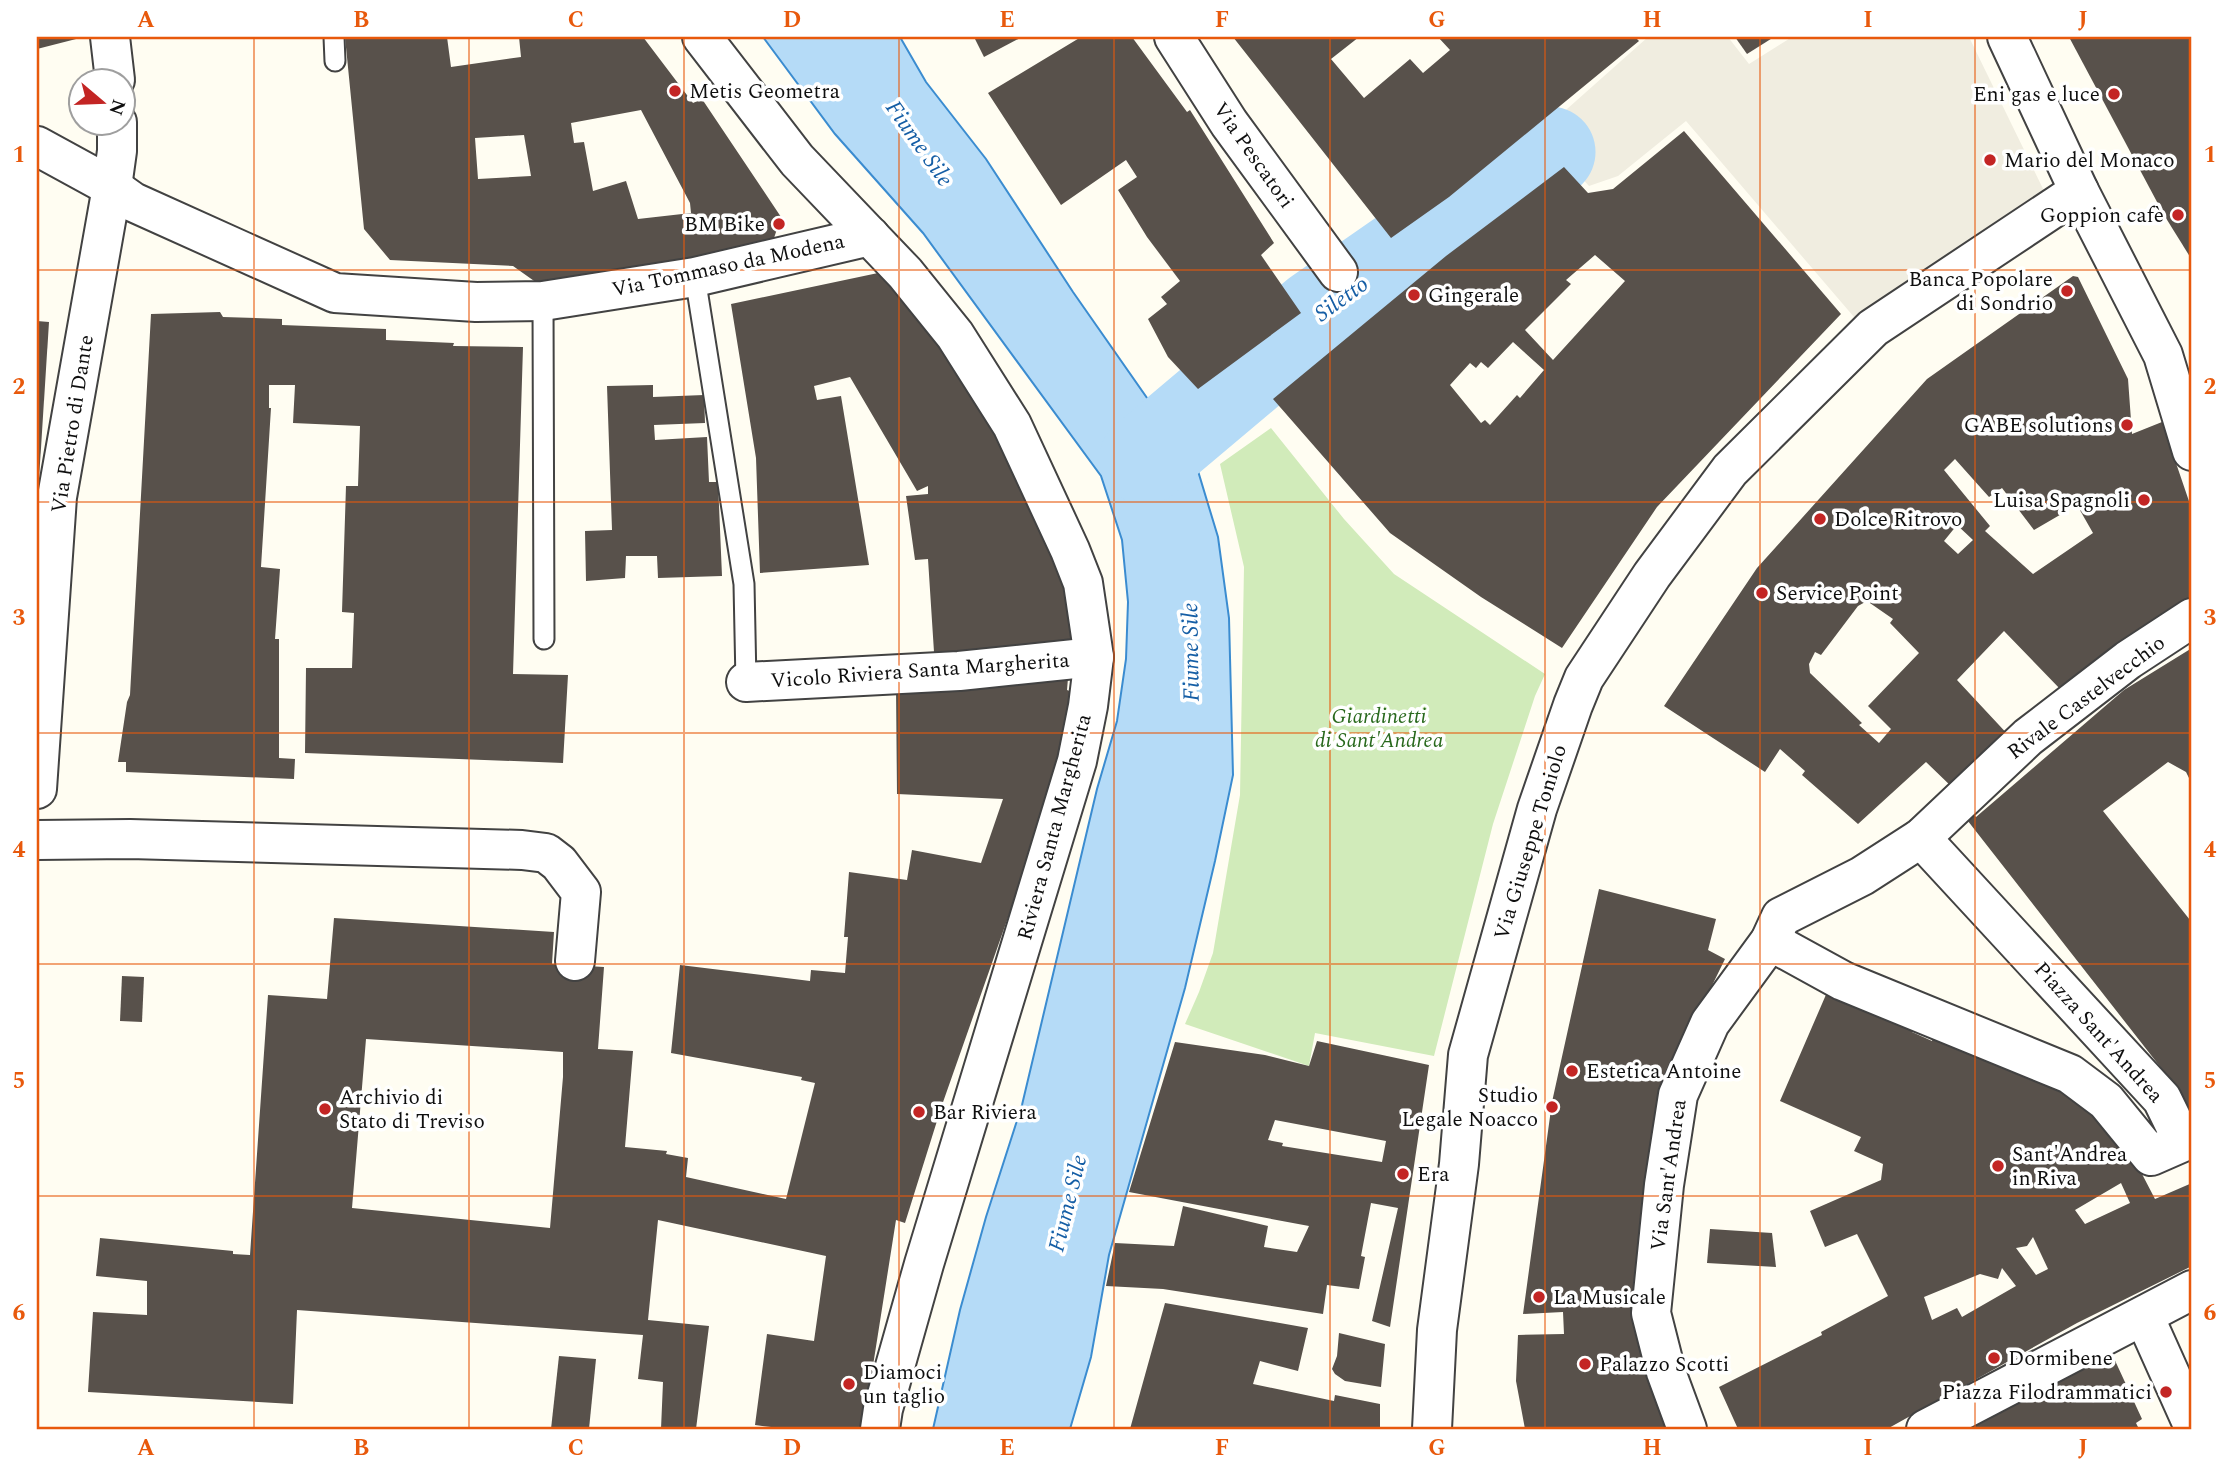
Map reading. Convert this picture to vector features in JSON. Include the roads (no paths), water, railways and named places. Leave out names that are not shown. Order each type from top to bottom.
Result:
[{"type":"street","points":[[110,37],[113,66]]},
{"type":"street","name":"Riviera Santa Margherita","points":[[702,37],[797,160],[905,273],[955,335],[1012,425],[1083,583],[1094,657],[1077,761],[924,1264],[883,1409],[880,1429]]},
{"type":"street","name":"Via Pescatori","points":[[1174,37],[1229,123],[1338,272]]},
{"type":"street","points":[[2007,37],[2079,191],[2177,364],[2192,451]]},
{"type":"street","name":"Via Pietro di Dante","points":[[37,789],[57,497],[112,187],[117,136]]},
{"type":"street","points":[[37,146],[112,187]]},
{"type":"street","name":"Via Tommaso da Modena","points":[[112,187],[133,202],[335,293],[476,302],[543,300],[695,277],[870,236]]},
{"type":"street","name":"Via Giuseppe Toniolo","points":[[1432,1429],[1437,1330],[1459,1164],[1468,1055],[1536,809],[1584,678],[1652,575],[1730,470],[1851,348],[1873,328],[2079,191]]},
{"type":"street","name":"Rivale Castelvecchio","points":[[1921,838],[2028,737],[2128,660],[2192,618]]},
{"type":"street","name":"Vicolo Riviera Santa Margherita","points":[[746,682],[959,671],[1094,657]]},
{"type":"street","points":[[1770,941],[1781,917],[1862,876],[1921,838]]},
{"type":"street","name":"Piazza Sant'Andrea","points":[[1770,941],[1843,981],[2070,1074],[2106,1101],[2151,1156],[2183,1142],[2162,1099],[1921,838]]},
{"type":"street","points":[[37,840],[158,839],[546,853],[559,863],[581,892],[575,961]]},
{"type":"street","name":"Via Sant'Andrea","points":[[1687,1429],[1666,1372],[1651,1313],[1664,1185],[1678,1095],[1710,1024],[1770,941]]},
{"type":"street","points":[[1926,1429],[2192,1290]]},
{"type":"street","points":[[2144,1316],[2192,1423]]},
{"type":"lane","points":[[334,37],[335,61]]},
{"type":"lane","points":[[695,277],[744,584],[746,682]]},
{"type":"lane","points":[[543,300],[544,639]]},
{"type":"water","name":"Fiume Sile","points":[[763,37],[900,37],[926,82],[986,159],[1073,292],[1198,471],[1218,537],[1229,618],[1233,775],[1185,988],[1109,1255],[1091,1357],[1070,1429],[933,1429],[960,1310],[1022,1105],[1097,789],[1117,721],[1126,659],[1128,602],[1122,540],[1101,476],[923,233],[835,134]]},
{"type":"waterway","name":"Siletto","points":[[1145,459],[1317,314],[1550,152]]},
{"type":"place","name":"Metis Geometra","points":[[675,91]]},
{"type":"place","name":"Eni gas e luce","points":[[2114,94]]},
{"type":"place","name":"Mario del Monaco","points":[[1990,160]]},
{"type":"place","name":"Goppion cafè","points":[[2178,215]]},
{"type":"place","name":"BM Bike","points":[[779,224]]},
{"type":"place","name":"Banca Popolare di Sondrio","points":[[2067,291]]},
{"type":"place","name":"Gingerale","points":[[1414,295]]},
{"type":"place","name":"GABE solutions","points":[[2127,425]]},
{"type":"place","name":"Luisa Spagnoli","points":[[2144,500]]},
{"type":"place","name":"Dolce Ritrovo","points":[[1820,519]]},
{"type":"place","name":"Service Point","points":[[1762,593]]},
{"type":"place","name":"Estetica Antoine","points":[[1572,1071]]},
{"type":"place","name":"Studio Legale Noacco","points":[[1552,1107]]},
{"type":"place","name":"Archivio di Stato di Treviso","points":[[325,1109]]},
{"type":"place","name":"Bar Riviera","points":[[919,1112]]},
{"type":"place","name":"Sant'Andrea in Riva","points":[[1998,1166]]},
{"type":"place","name":"Era","points":[[1403,1174]]},
{"type":"place","name":"La Musicale","points":[[1539,1297]]},
{"type":"place","name":"Dormibene","points":[[1994,1358]]},
{"type":"place","name":"Palazzo Scotti","points":[[1585,1364]]},
{"type":"place","name":"Diamoci un taglio","points":[[849,1384]]},
{"type":"place","name":"Piazza Filodrammatici","points":[[2166,1392]]},
{"type":"park label","name":"Giardinetti di Sant'Andrea","points":[[1379,728]]}]
